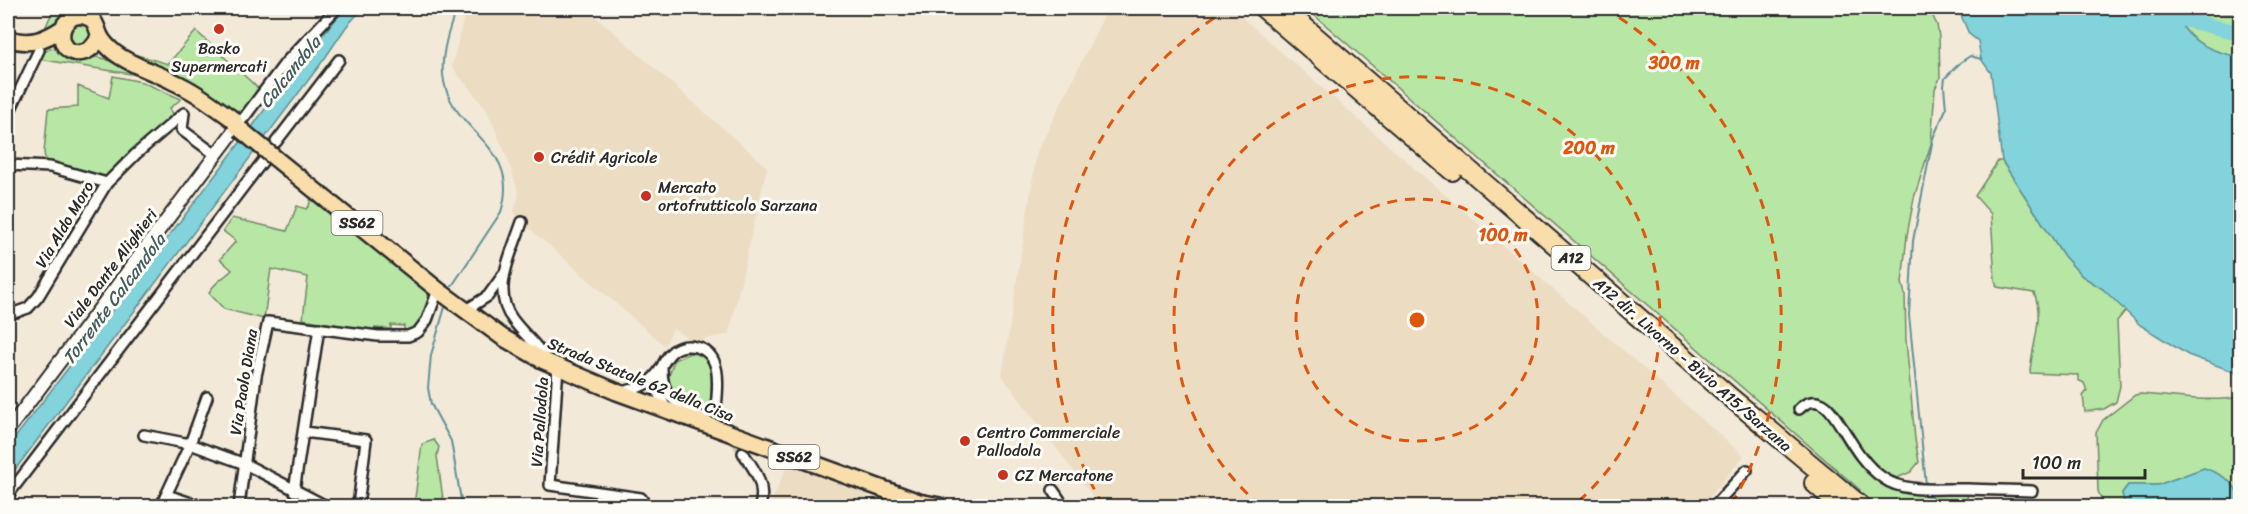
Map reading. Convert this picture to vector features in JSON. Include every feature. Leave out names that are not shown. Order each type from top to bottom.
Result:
[{"type":"highway","name":"A12","points":[[1263,8],[1840,507]]},
{"type":"highway","name":"A12 dir. Livorno - Bivio A15/Sarzana","points":[[1283,8],[1861,507]]},
{"type":"main road","name":"Strada Statale 62 della Cisa","points":[[8,39],[21,42],[45,40],[67,19],[87,12],[97,24],[99,35],[112,51],[192,91],[234,120],[238,128],[269,160],[502,337],[553,364],[617,392],[923,504],[940,507]]},
{"type":"main road","points":[[65,46],[61,35],[67,19]]},
{"type":"main road","points":[[92,49],[99,35]]},
{"type":"main road","name":"Strada Statale 62 della Cisa","points":[[8,48],[25,51],[50,46],[65,46],[81,53],[92,49],[174,85],[207,105],[238,128]]},
{"type":"street","points":[[238,128],[286,62],[337,8]]},
{"type":"street","points":[[8,115],[39,50]]},
{"type":"street","points":[[276,142],[339,60]]},
{"type":"street","name":"Via Aldo Moro","points":[[8,315],[28,308],[38,297],[107,183],[136,154],[184,113],[182,130],[216,155]]},
{"type":"street","name":"Viale Dante Alighieri","points":[[8,430],[238,128]]},
{"type":"street","points":[[8,495],[269,160]]},
{"type":"street","points":[[8,165],[50,167],[107,183]]},
{"type":"street","points":[[522,222],[504,273],[502,296],[504,306],[513,321],[553,364]]},
{"type":"street","points":[[466,310],[488,296],[504,273]]},
{"type":"street","name":"Via Paolo Diana","points":[[239,507],[256,376],[268,322],[378,336],[408,336],[418,332],[427,320],[438,290]]},
{"type":"street","points":[[294,491],[319,328]]},
{"type":"street","points":[[617,392],[631,390],[652,381],[671,352],[681,347],[691,346],[702,348],[715,365],[718,378],[716,408]]},
{"type":"street","name":"Via Pallodola","points":[[553,364],[550,485],[641,498],[646,507]]},
{"type":"street","points":[[662,366],[657,388],[661,403],[669,412]]},
{"type":"street","points":[[662,366],[662,386],[670,398],[700,414],[712,426]]},
{"type":"street","points":[[160,507],[189,444],[207,397]]},
{"type":"street","points":[[1799,409],[1805,404],[1823,403],[1873,472],[1885,481],[1898,486],[1920,489],[2032,491]]},
{"type":"street","points":[[304,432],[366,440],[358,507]]},
{"type":"street","name":"Via Paolo Diana","points":[[144,435],[189,444],[245,464],[326,507]]},
{"type":"street","points":[[743,453],[761,483],[762,497],[759,507]]},
{"type":"street","points":[[1714,507],[1747,470]]},
{"type":"street","points":[[1053,490],[1064,507]]},
{"type":"street","points":[[166,495],[200,507]]},
{"type":"shaded area","points":[[471,8],[586,8],[767,167],[729,334],[691,342],[673,329],[665,346],[522,222],[514,212],[519,194],[507,157],[487,110],[452,67],[464,16]]},
{"type":"shaded area","points":[[1108,8],[1231,8],[1744,456],[1702,506],[1100,506],[1002,376],[1037,152]]},
{"type":"shaded area","points":[[787,466],[869,492],[865,506],[770,506]]},
{"type":"green space","points":[[54,8],[69,8],[63,20],[43,33]]},
{"type":"green space","points":[[1306,8],[1929,8],[1937,25],[1939,37],[1940,78],[1935,89],[1931,144],[1914,198],[1907,235],[1902,283],[1905,294],[1906,340],[1919,462],[1911,472],[1883,484],[1892,490],[1968,494],[1965,506],[1861,506],[1854,501],[1860,490]]},
{"type":"green space","points":[[2177,8],[2240,8],[2240,57],[2219,52],[2199,43],[2184,28]]},
{"type":"green space","points":[[76,25],[84,25],[90,31],[90,39],[84,45],[76,45],[70,39],[70,31]]},
{"type":"green space","points":[[196,31],[260,90],[239,118],[129,55],[168,64]]},
{"type":"green space","points":[[51,48],[106,59],[137,75],[38,59],[41,54]]},
{"type":"green space","points":[[113,76],[142,82],[181,99],[170,108],[173,114],[104,179],[46,163],[44,153],[48,109],[78,107],[78,86],[109,98]]},
{"type":"green space","points":[[1998,161],[2002,161],[2064,256],[2082,276],[2103,289],[2126,310],[2117,321],[2120,386],[2116,402],[2104,409],[2085,412],[2083,396],[2087,391],[2084,383],[2078,380],[2078,375],[2030,373],[2038,323],[2034,293],[1997,287],[1991,214],[1975,196]]},
{"type":"green space","points":[[311,198],[428,292],[426,311],[415,327],[404,333],[404,326],[391,325],[391,329],[375,328],[374,331],[303,319],[308,277],[271,269],[264,319],[224,309],[209,293],[232,270],[220,259],[236,241],[223,231],[232,218],[287,231],[297,206],[306,209]]},
{"type":"green space","points":[[690,353],[700,355],[710,367],[711,410],[675,393],[668,379],[674,360]]},
{"type":"green space","points":[[2135,395],[2203,399],[2240,397],[2240,499],[2238,491],[2204,468],[2158,485],[2128,485],[2122,493],[2125,506],[2104,506],[2098,491],[2096,433],[2103,420]]},
{"type":"green space","points":[[434,440],[439,447],[437,456],[444,506],[414,506],[422,444]]},
{"type":"water","name":"Calcandola","points":[[346,8],[363,8],[346,27],[8,479],[8,447],[302,58]]},
{"type":"water","points":[[1958,8],[2177,8],[2184,28],[2199,43],[2219,52],[2240,57],[2240,374],[2188,355],[2140,325],[2103,289],[2082,276],[2064,256],[2002,161],[1991,73],[1981,59],[1978,41],[1969,34]]},
{"type":"water","points":[[2204,468],[2222,476],[2232,484],[2240,501],[2238,506],[2125,506],[2122,493],[2128,485],[2158,485]]},
{"type":"waterway","points":[[452,286],[501,212],[505,189],[502,170],[494,154],[458,112],[448,95],[443,75],[443,58],[457,8]]},
{"type":"waterway","points":[[2137,8],[2240,33]]},
{"type":"waterway","points":[[1926,485],[1909,315],[1913,241],[1933,138],[1946,109],[1945,78],[1970,56],[1981,59]]},
{"type":"waterway","points":[[445,307],[431,355],[428,388],[431,404],[451,441],[462,506]]},
{"type":"waterway","points":[[1929,493],[1936,506]]},
{"type":"tunnel","points":[[716,408],[719,417],[743,453]]},
{"type":"place","name":"Basko Supermercati","points":[[219,29]]},
{"type":"place","name":"Crédit Agricole","points":[[539,157]]},
{"type":"place","name":"Mercato ortofrutticolo Sarzana","points":[[646,196]]},
{"type":"place","name":"Centro Commerciale Pallodola","points":[[965,441]]},
{"type":"place","name":"CZ Mercatone","points":[[1003,475]]},
{"type":"water label","name":"Torrente Calcandola","points":[[114,299]]}]
